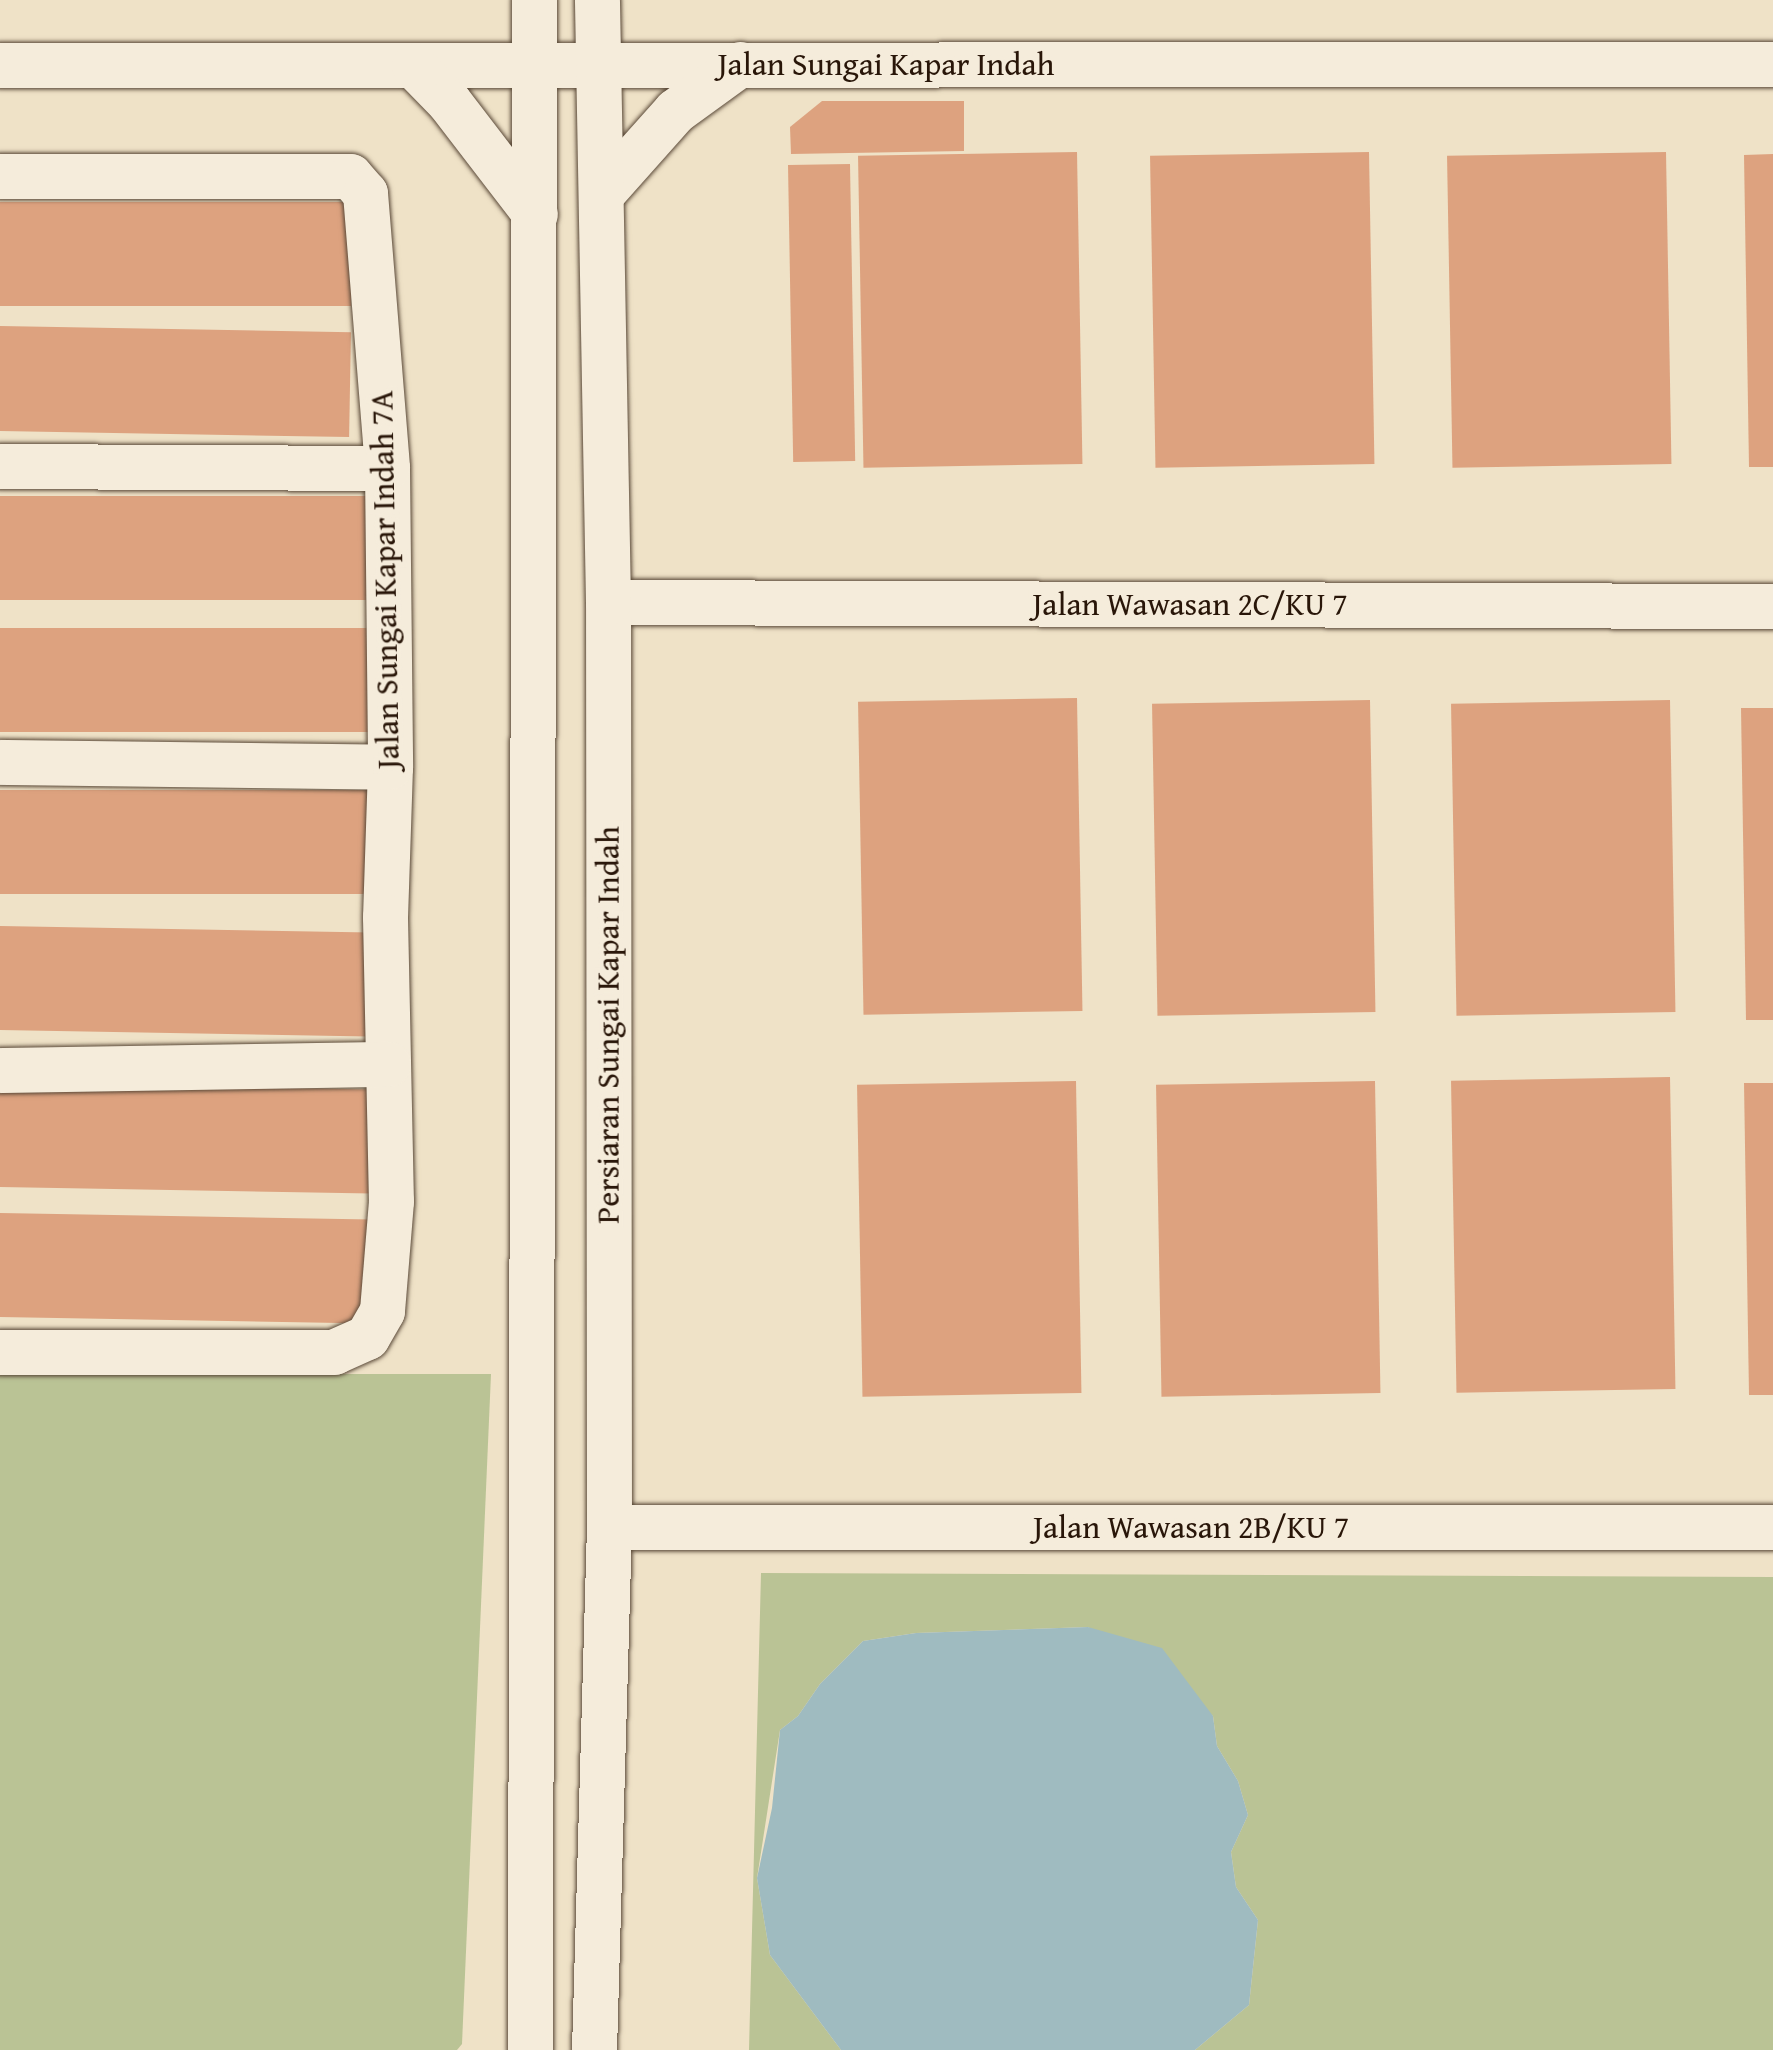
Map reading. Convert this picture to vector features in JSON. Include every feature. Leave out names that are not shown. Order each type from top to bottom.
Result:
[{"type":"street","points":[[529,2048],[534,0]]},
{"type":"street","name":"Persiaran Sungai Kapar Indah","points":[[594,2050],[609,1528],[608,602],[597,0]]},
{"type":"street","points":[[602,193],[674,111],[740,64]]},
{"type":"street","name":"Jalan Sungai Kapar Indah","points":[[0,65],[600,68],[740,64],[1773,64]]},
{"type":"street","points":[[414,66],[450,102],[535,214]]},
{"type":"street","name":"Jalan Sungai Kapar Indah 7A","points":[[0,176],[350,176],[366,193],[387,468],[390,767],[385,917],[392,1201],[382,1310],[367,1337],[334,1352],[0,1352]]},
{"type":"street","points":[[0,466],[387,468]]},
{"type":"street","name":"Jalan Wawasan 2C/KU 7","points":[[608,602],[1773,606]]},
{"type":"street","points":[[0,762],[390,767]]},
{"type":"street","points":[[0,1070],[388,1064]]},
{"type":"street","name":"Jalan Wawasan 2B/KU 7","points":[[609,1528],[1773,1527]]},
{"type":"green space","points":[[0,1374],[491,1374],[462,2044],[457,2050],[0,2050]]},
{"type":"green space","points":[[761,1573],[1773,1577],[1773,2050],[1195,2050],[1249,2005],[1258,1920],[1236,1887],[1231,1852],[1248,1815],[1238,1781],[1217,1746],[1213,1716],[1088,1627],[916,1633],[863,1641],[820,1684],[798,1716],[780,1730],[757,1878],[770,1955],[841,2050],[749,2050]]},
{"type":"water","points":[[1088,1627],[1162,1648],[1213,1716],[1217,1746],[1238,1781],[1248,1815],[1231,1852],[1236,1887],[1258,1920],[1249,2005],[1195,2050],[841,2050],[770,1955],[757,1878],[772,1808],[780,1730],[798,1716],[820,1684],[863,1641],[916,1633]]},
{"type":"building","points":[[822,101],[964,101],[964,151],[791,154],[790,127]]},
{"type":"building","points":[[1077,152],[1082,464],[863,468],[858,156]]},
{"type":"building","points":[[1369,152],[1374,464],[1155,468],[1150,156]]},
{"type":"building","points":[[1666,152],[1671,464],[1452,468],[1447,156]]},
{"type":"building","points":[[1773,154],[1773,467],[1749,467],[1744,155]]},
{"type":"building","points":[[850,164],[855,461],[793,462],[788,165]]},
{"type":"building","points":[[0,202],[351,202],[351,306],[0,306]]},
{"type":"building","points":[[0,326],[351,332],[349,437],[0,431]]},
{"type":"building","points":[[0,496],[369,496],[369,600],[0,600]]},
{"type":"building","points":[[0,628],[371,628],[371,732],[0,732]]},
{"type":"building","points":[[1077,698],[1082,1011],[863,1015],[858,702]]},
{"type":"building","points":[[1370,700],[1375,1012],[1157,1016],[1152,704]]},
{"type":"building","points":[[1670,700],[1675,1012],[1456,1016],[1451,704]]},
{"type":"building","points":[[1741,708],[1773,708],[1773,1020],[1746,1020]]},
{"type":"building","points":[[0,790],[370,790],[370,894],[0,894]]},
{"type":"building","points":[[0,926],[370,932],[368,1036],[0,1030]]},
{"type":"building","points":[[1670,1077],[1675,1389],[1456,1393],[1451,1081]]},
{"type":"building","points":[[1076,1081],[1081,1393],[862,1397],[857,1085]]},
{"type":"building","points":[[1375,1081],[1380,1393],[1161,1397],[1156,1085]]},
{"type":"building","points":[[0,1083],[373,1090],[371,1193],[0,1187]]},
{"type":"building","points":[[1744,1083],[1773,1083],[1773,1395],[1749,1395]]},
{"type":"building","points":[[0,1213],[371,1219],[369,1323],[0,1317]]}]
